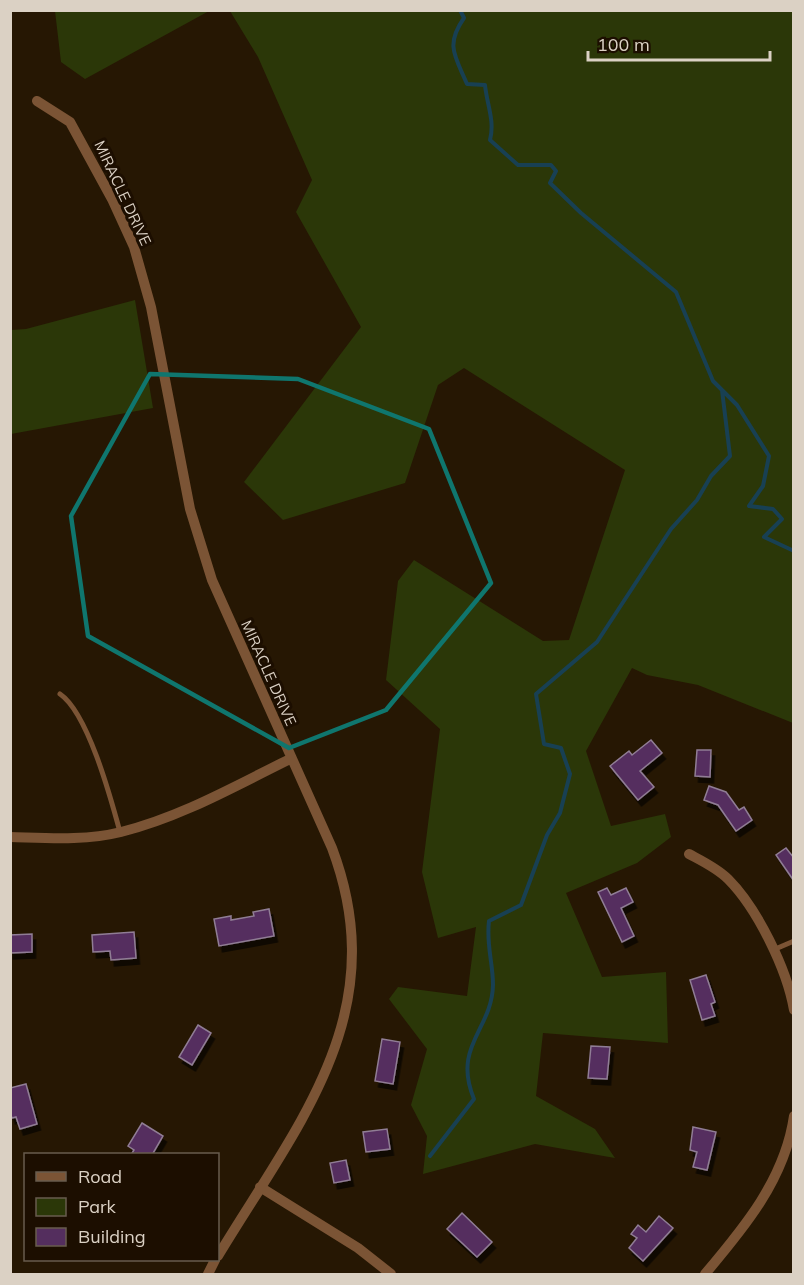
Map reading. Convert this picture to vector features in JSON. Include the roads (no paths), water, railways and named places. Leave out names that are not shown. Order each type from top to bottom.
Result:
[{"type":"street","name":"MIRACLE DRIVE","points":[[37,101],[70,122],[112,199],[134,247],[151,307],[193,519],[212,580],[342,876],[352,936],[352,970],[348,1004],[329,1068],[315,1097],[219,1254]]},
{"type":"street","points":[[10,837],[64,839],[120,832],[183,811],[290,759]]},
{"type":"street","points":[[689,854],[718,870],[729,880],[764,930],[791,990],[794,1010]]},
{"type":"street","points":[[705,1275],[750,1220],[777,1173],[794,1116]]},
{"type":"street","points":[[260,1187],[358,1248],[391,1275]]},
{"type":"street","points":[[208,1275],[215,1261]]},
{"type":"lane","points":[[60,694],[68,700],[88,738],[120,832]]},
{"type":"lane","points":[[773,950],[794,941]]},
{"type":"waterway","points":[[460,10],[464,18],[455,36],[454,51],[467,84],[485,85],[491,120],[490,140],[518,165],[551,165],[556,171],[550,183],[581,213],[676,292],[713,381],[737,405],[769,456],[763,486],[749,506],[773,509],[782,519],[764,537],[794,551]]},
{"type":"waterway","points":[[430,1156],[474,1099],[468,1081],[470,1052],[487,1014],[493,985],[488,938],[489,921],[521,905],[547,835],[560,813],[570,774],[561,748],[544,744],[536,694],[597,642],[671,529],[697,500],[711,476],[730,456],[722,390]]}]
